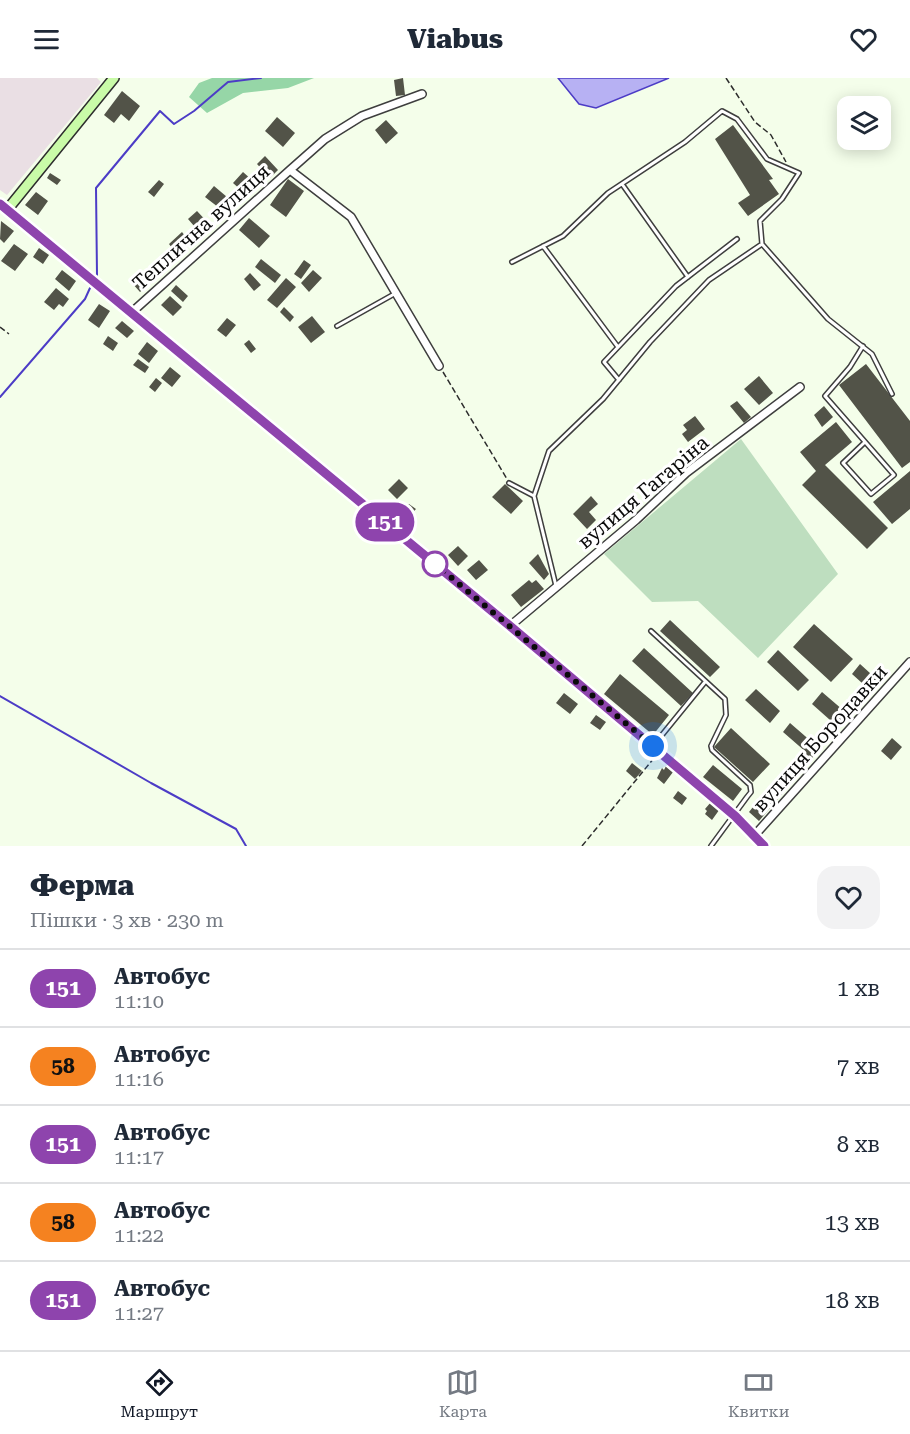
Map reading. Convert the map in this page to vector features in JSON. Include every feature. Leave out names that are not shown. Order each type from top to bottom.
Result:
[{"type":"main road","points":[[114,78],[3,207],[510,626],[735,816],[759,842]]},
{"type":"street","points":[[290,170],[325,140],[362,116],[422,94]]},
{"type":"street","name":"Теплична вулиця","points":[[131,313],[290,170],[351,218],[396,293]]},
{"type":"street","points":[[396,293],[439,366]]},
{"type":"street","name":"вулиця Гагаріна","points":[[510,626],[636,520],[686,473],[800,387]]},
{"type":"street","name":"вулиця Бородавки","points":[[759,842],[910,662]]},
{"type":"lane","points":[[512,262],[563,236],[608,193],[686,142],[723,111],[737,119],[767,159],[799,173],[782,199],[760,221],[762,244],[828,319],[872,354],[892,394]]},
{"type":"lane","points":[[622,184],[688,277]]},
{"type":"lane","points":[[619,380],[604,362],[675,286],[736,239]]},
{"type":"lane","points":[[556,586],[534,496],[549,451],[603,399],[650,342],[709,280],[762,244]]},
{"type":"lane","points":[[543,246],[618,347]]},
{"type":"lane","points":[[337,326],[396,293]]},
{"type":"lane","points":[[863,346],[850,367],[825,396],[894,475],[871,494],[843,463],[865,442]]},
{"type":"lane","points":[[510,483],[534,496]]},
{"type":"lane","points":[[651,631],[724,699],[726,715],[711,746],[712,750],[750,784],[751,792],[711,846]]},
{"type":"lane","points":[[656,749],[705,682]]},
{"type":"path","points":[[726,78],[755,122],[771,135],[790,169]]},
{"type":"path","points":[[0,327],[9,334]]},
{"type":"path","points":[[439,366],[510,483]]},
{"type":"path","points":[[582,846],[656,749]]},
{"type":"shaded area","points":[[0,78],[97,78],[101,82],[7,195],[0,190]]},
{"type":"shaded area","points":[[558,78],[669,78],[596,108],[579,104]]},
{"type":"green space","points":[[212,78],[314,78],[288,88],[243,93],[207,113],[189,97],[199,83]]},
{"type":"green space","points":[[741,439],[838,574],[758,658],[698,601],[652,602],[604,554]]},
{"type":"building","points":[[403,78],[405,95],[396,96],[394,80]]},
{"type":"building","points":[[122,91],[140,106],[129,121],[121,114],[114,123],[104,115]]},
{"type":"building","points":[[277,117],[295,133],[283,147],[265,131]]},
{"type":"building","points":[[386,120],[398,133],[386,144],[375,130]]},
{"type":"building","points":[[733,125],[773,179],[769,180],[779,194],[748,216],[738,203],[750,195],[715,139]]},
{"type":"building","points":[[265,156],[278,170],[270,178],[257,164]]},
{"type":"building","points":[[243,172],[252,180],[242,191],[233,183]]},
{"type":"building","points":[[50,173],[61,180],[57,185],[47,178]]},
{"type":"building","points":[[288,179],[304,191],[286,217],[270,205]]},
{"type":"building","points":[[159,180],[164,184],[154,197],[148,192]]},
{"type":"building","points":[[214,186],[227,197],[218,207],[205,197]]},
{"type":"building","points":[[36,192],[48,201],[38,215],[25,205]]},
{"type":"building","points":[[197,211],[211,226],[201,234],[188,219]]},
{"type":"building","points":[[249,218],[270,236],[259,248],[239,230]]},
{"type":"building","points":[[1,221],[14,231],[4,243],[0,239]]},
{"type":"building","points":[[182,232],[188,240],[175,252],[169,244]]},
{"type":"building","points":[[14,244],[28,254],[15,271],[1,261]]},
{"type":"building","points":[[39,248],[49,255],[43,264],[33,257]]},
{"type":"building","points":[[261,259],[281,275],[275,283],[255,267]]},
{"type":"building","points":[[304,260],[311,265],[301,279],[294,274]]},
{"type":"building","points":[[62,270],[76,281],[69,291],[55,279]]},
{"type":"building","points":[[313,270],[322,278],[309,292],[301,283]]},
{"type":"building","points":[[145,271],[153,281],[140,292],[132,283]]},
{"type":"building","points":[[250,273],[261,285],[254,291],[244,279]]},
{"type":"building","points":[[286,278],[296,287],[277,308],[267,300]]},
{"type":"building","points":[[176,285],[188,296],[183,302],[171,291]]},
{"type":"building","points":[[56,288],[69,299],[63,307],[59,304],[54,310],[44,302]]},
{"type":"building","points":[[170,296],[182,307],[173,316],[161,305]]},
{"type":"building","points":[[99,304],[110,311],[99,328],[88,320]]},
{"type":"building","points":[[284,307],[294,317],[290,322],[280,312]]},
{"type":"building","points":[[312,316],[325,332],[311,343],[298,327]]},
{"type":"building","points":[[227,318],[236,325],[226,337],[217,330]]},
{"type":"building","points":[[122,321],[134,331],[127,338],[115,328]]},
{"type":"building","points":[[108,336],[118,343],[113,351],[103,344]]},
{"type":"building","points":[[249,340],[256,349],[251,353],[244,344]]},
{"type":"building","points":[[147,342],[158,351],[149,363],[138,354]]},
{"type":"building","points":[[138,359],[149,367],[145,373],[133,365]]},
{"type":"building","points":[[866,364],[910,421],[910,462],[902,468],[839,385]]},
{"type":"building","points":[[170,367],[181,376],[172,387],[161,378]]},
{"type":"building","points":[[759,376],[773,393],[759,405],[744,389]]},
{"type":"building","points":[[156,378],[162,383],[155,392],[149,387]]},
{"type":"building","points":[[737,401],[751,417],[744,423],[730,406]]},
{"type":"building","points":[[824,406],[833,417],[822,427],[814,415]]},
{"type":"building","points":[[695,416],[705,429],[688,442],[682,434],[687,430],[683,425]]},
{"type":"building","points":[[836,422],[852,442],[825,465],[888,528],[867,549],[802,485],[816,471],[800,452]]},
{"type":"building","points":[[692,444],[700,454],[689,463],[681,453]]},
{"type":"building","points":[[910,471],[910,509],[892,524],[873,502]]},
{"type":"building","points":[[399,479],[408,488],[397,499],[388,490]]},
{"type":"building","points":[[505,484],[523,501],[511,514],[492,497]]},
{"type":"building","points":[[591,496],[598,504],[589,512],[596,520],[587,529],[573,514]]},
{"type":"building","points":[[409,504],[416,509],[404,522],[397,517]]},
{"type":"building","points":[[458,546],[468,556],[458,566],[448,555]]},
{"type":"building","points":[[538,554],[549,574],[544,580],[529,563]]},
{"type":"building","points":[[479,560],[488,570],[476,580],[467,570]]},
{"type":"building","points":[[529,580],[532,583],[536,580],[544,589],[521,607],[511,595]]},
{"type":"building","points":[[670,620],[720,667],[710,677],[660,631]]},
{"type":"building","points":[[814,624],[853,659],[831,682],[793,647]]},
{"type":"building","points":[[644,648],[693,693],[681,706],[632,661]]},
{"type":"building","points":[[778,650],[809,680],[798,691],[767,662]]},
{"type":"building","points":[[860,664],[881,683],[872,692],[852,674]]},
{"type":"building","points":[[620,674],[669,715],[653,735],[604,694]]},
{"type":"building","points":[[756,689],[780,711],[770,723],[745,700]]},
{"type":"building","points":[[822,692],[850,716],[839,728],[812,704]]},
{"type":"building","points":[[564,693],[578,704],[570,714],[556,703]]},
{"type":"building","points":[[596,715],[606,722],[600,730],[590,723]]},
{"type":"building","points":[[790,723],[820,749],[759,821],[749,812],[757,802],[760,805],[806,752],[783,732]]},
{"type":"building","points":[[731,728],[770,764],[753,782],[714,747]]},
{"type":"building","points":[[892,738],[902,747],[891,760],[881,751]]},
{"type":"building","points":[[632,763],[642,771],[635,779],[626,771]]},
{"type":"building","points":[[713,765],[742,789],[733,801],[703,777]]},
{"type":"building","points":[[666,766],[673,772],[664,784],[657,778],[662,768],[664,770]]},
{"type":"building","points":[[678,791],[687,798],[682,805],[673,798]]},
{"type":"building","points":[[711,802],[722,806],[712,820],[705,814],[707,811],[705,809]]},
{"type":"waterway","points":[[97,275],[96,188],[160,111],[174,124],[194,111],[228,82],[261,78]]},
{"type":"waterway","points":[[0,397],[85,299],[90,288]]},
{"type":"waterway","points":[[0,696],[236,829],[246,846]]},
{"type":"bus line","name":"151","points":[[0,204],[510,626],[735,816],[764,846]]},
{"type":"route","points":[[435,564],[653,746]]}]
